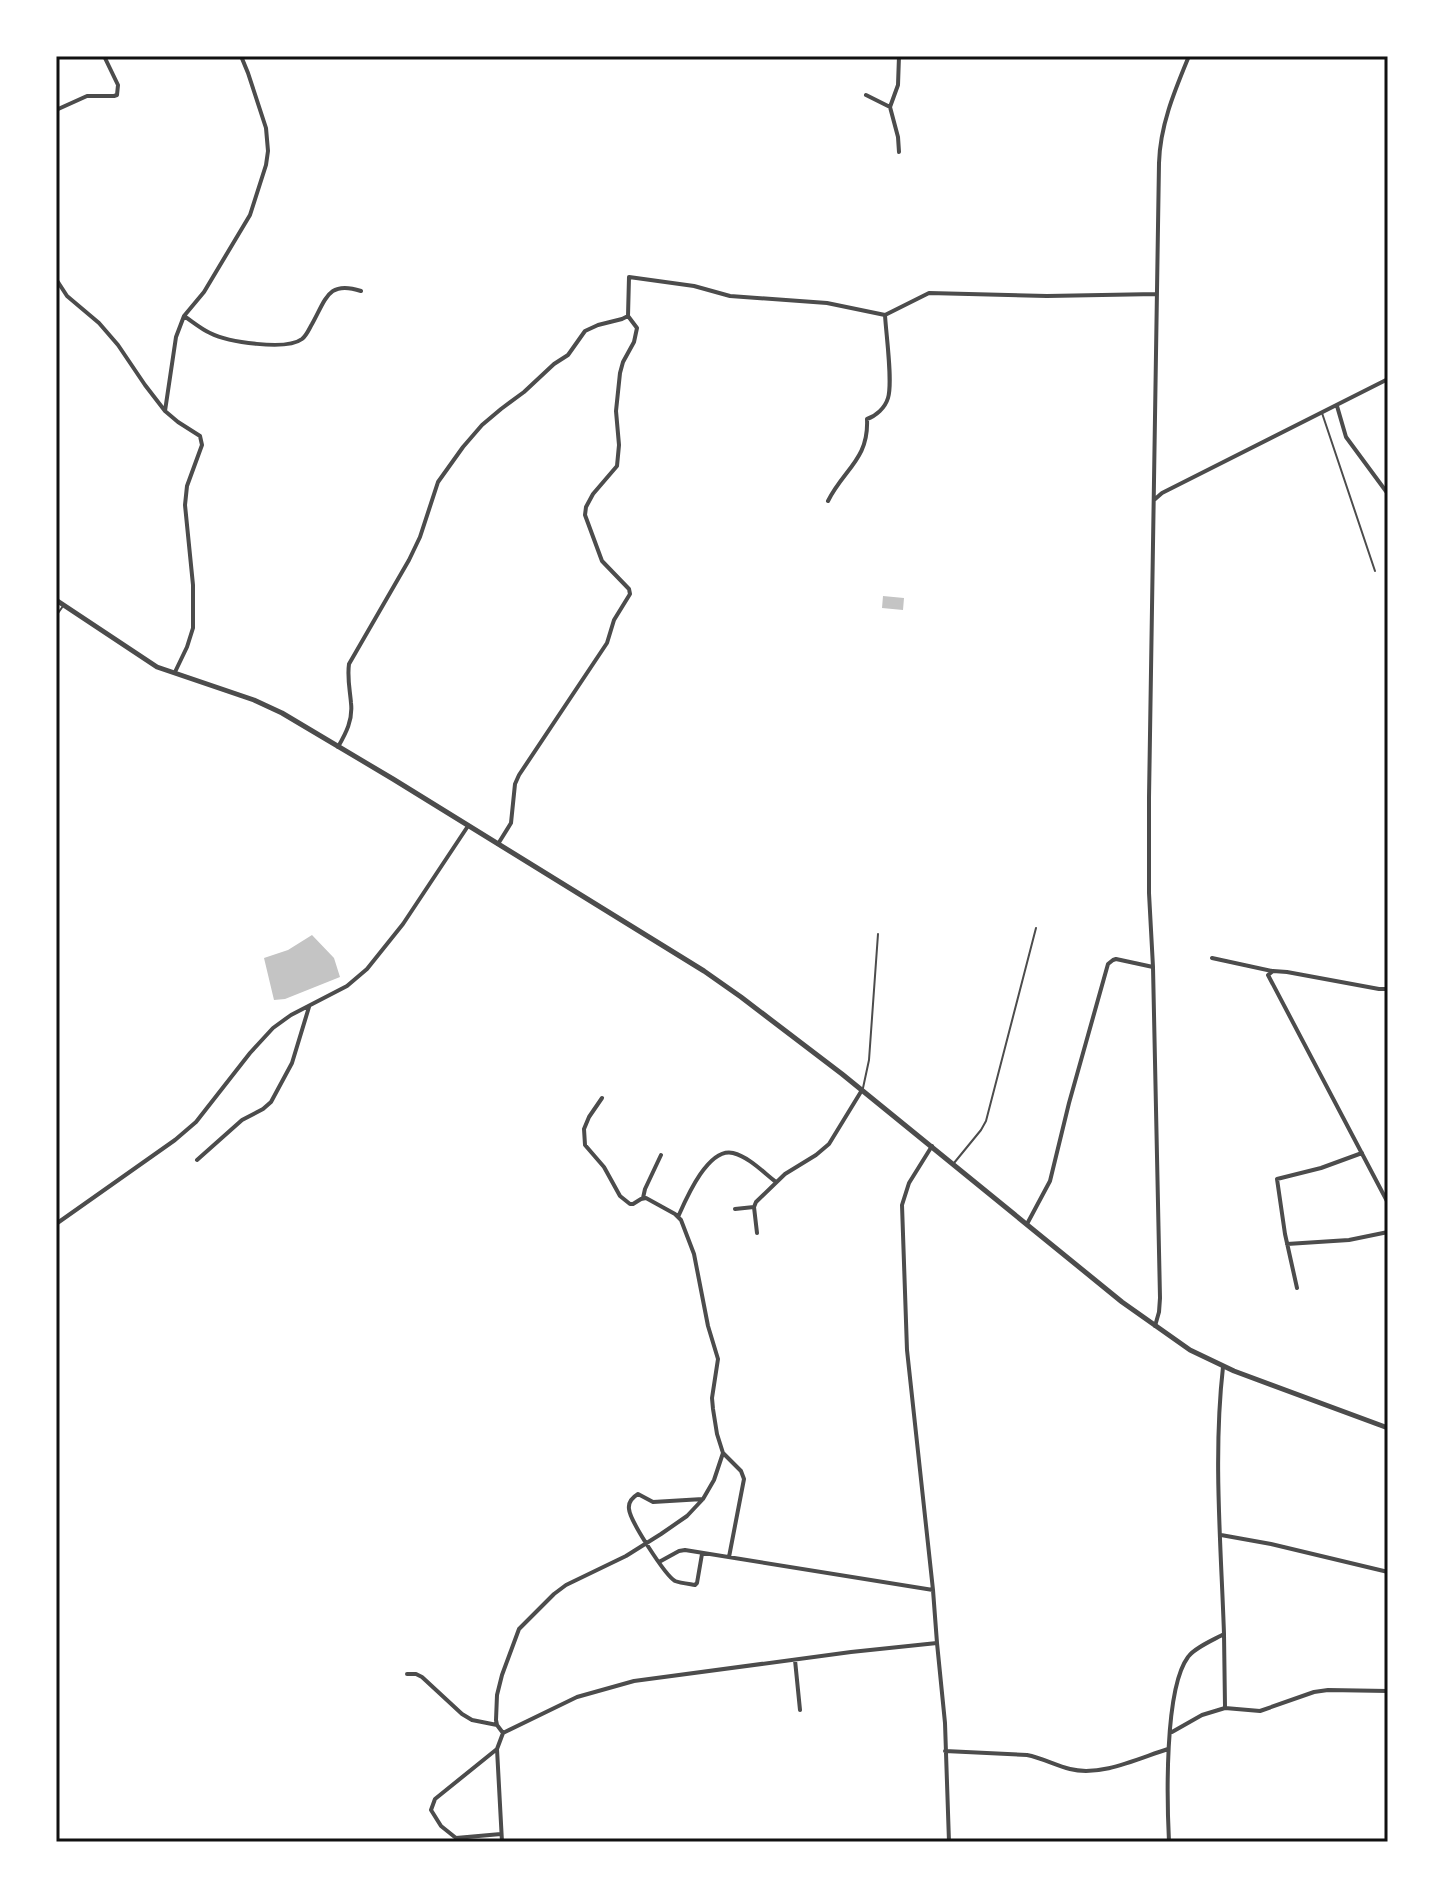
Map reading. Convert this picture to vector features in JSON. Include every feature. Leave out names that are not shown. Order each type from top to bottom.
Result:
[{"type":"street","points":[[56,110],[87,96],[117,95],[118,85],[104,56]]},
{"type":"street","points":[[165,411],[176,337],[184,316],[204,292],[250,215],[266,165],[266,128],[241,56]]},
{"type":"street","points":[[899,56],[898,85],[890,107],[899,152]]},
{"type":"street","points":[[1155,1326],[1160,1298],[1149,846],[1158,175],[1161,135],[1189,56]]},
{"type":"street","points":[[866,95],[890,107]]},
{"type":"street","points":[[498,844],[511,823],[515,784],[519,775],[607,643],[614,620],[630,592],[602,561],[585,515],[593,494],[617,466],[616,411],[620,373],[637,328],[628,316],[629,277],[694,286],[730,296],[827,303],[885,315],[929,293],[1047,296],[1157,294]]},
{"type":"street","points":[[56,279],[67,296],[99,323],[118,345],[165,411],[200,436],[202,445],[187,486],[185,505],[193,585],[193,628],[174,674]]},
{"type":"street","points":[[184,316],[217,336],[249,343],[291,344],[306,335],[333,290],[346,288],[361,291]]},
{"type":"street","points":[[828,501],[836,485],[858,460],[868,434],[867,419],[882,410],[889,397],[885,315]]},
{"type":"street","points":[[338,747],[349,727],[351,715],[347,673],[351,658],[409,560],[438,482],[449,464],[482,425],[568,355],[585,331],[628,316]]},
{"type":"street","points":[[1154,500],[1162,493],[1388,379]]},
{"type":"street","points":[[1337,406],[1346,437],[1388,494]]},
{"type":"street","points":[[56,600],[141,658],[174,674],[261,703],[338,747],[704,971],[862,1090],[1122,1302],[1190,1350],[1223,1367],[1388,1428]]},
{"type":"street","points":[[56,1224],[189,1128],[264,1037],[284,1019],[347,986],[371,965],[468,826]]},
{"type":"street","points":[[1212,958],[1388,989]]},
{"type":"street","points":[[1027,1224],[1050,1181],[1108,964],[1116,959],[1153,967]]},
{"type":"street","points":[[1274,971],[1269,973],[1269,977],[1388,1203]]},
{"type":"street","points":[[197,1160],[242,1120],[271,1102],[292,1063],[309,1005]]},
{"type":"street","points":[[757,1233],[756,1202],[776,1182],[829,1144],[862,1090]]},
{"type":"street","points":[[602,1098],[583,1133],[585,1145],[604,1167],[625,1201],[633,1204],[643,1198],[661,1155]]},
{"type":"street","points":[[932,1146],[909,1183],[902,1205],[907,1350],[945,1723],[949,1842]]},
{"type":"street","points":[[678,1217],[692,1186],[704,1169],[723,1153],[730,1152],[751,1162],[776,1182]]},
{"type":"street","points":[[1297,1288],[1277,1179],[1362,1153]]},
{"type":"street","points":[[643,1198],[678,1217],[684,1224],[694,1254],[718,1359],[712,1398],[717,1434],[723,1453],[741,1471],[744,1479],[729,1557]]},
{"type":"street","points":[[735,1209],[754,1207]]},
{"type":"street","points":[[1287,1244],[1349,1240],[1388,1232]]},
{"type":"street","points":[[1223,1367],[1219,1446],[1225,1708]]},
{"type":"street","points":[[503,1733],[497,1725],[496,1714],[500,1682],[519,1629],[566,1585],[626,1556],[687,1516],[703,1499],[714,1480],[723,1453]]},
{"type":"street","points":[[702,1554],[695,1585],[674,1580],[646,1544],[629,1510],[635,1494],[653,1502],[703,1499]]},
{"type":"street","points":[[1221,1535],[1388,1572]]},
{"type":"street","points":[[659,1562],[685,1550],[933,1590]]},
{"type":"street","points":[[1169,1842],[1168,1749],[1176,1688],[1188,1656],[1224,1634]]},
{"type":"street","points":[[502,1842],[497,1749],[503,1733],[577,1697],[634,1681],[937,1643]]},
{"type":"street","points":[[795,1660],[800,1710]]},
{"type":"street","points":[[407,1674],[422,1677],[457,1711],[472,1720],[497,1725]]},
{"type":"street","points":[[1171,1733],[1202,1715],[1225,1708],[1260,1711],[1328,1690],[1388,1691]]},
{"type":"street","points":[[497,1749],[435,1799],[431,1810],[441,1826],[456,1838],[501,1834]]},
{"type":"street","points":[[945,1751],[1029,1755],[1077,1770],[1114,1767],[1168,1749]]},
{"type":"lane","points":[[1322,413],[1375,571]]},
{"type":"lane","points":[[56,616],[64,605]]},
{"type":"lane","points":[[954,1163],[986,1121],[1036,928]]},
{"type":"lane","points":[[862,1090],[869,1060],[878,934]]},
{"type":"building","points":[[883,596],[904,598],[903,610],[882,608]]},
{"type":"building","points":[[312,935],[334,958],[340,977],[285,999],[274,1000],[264,958],[288,950]]}]
